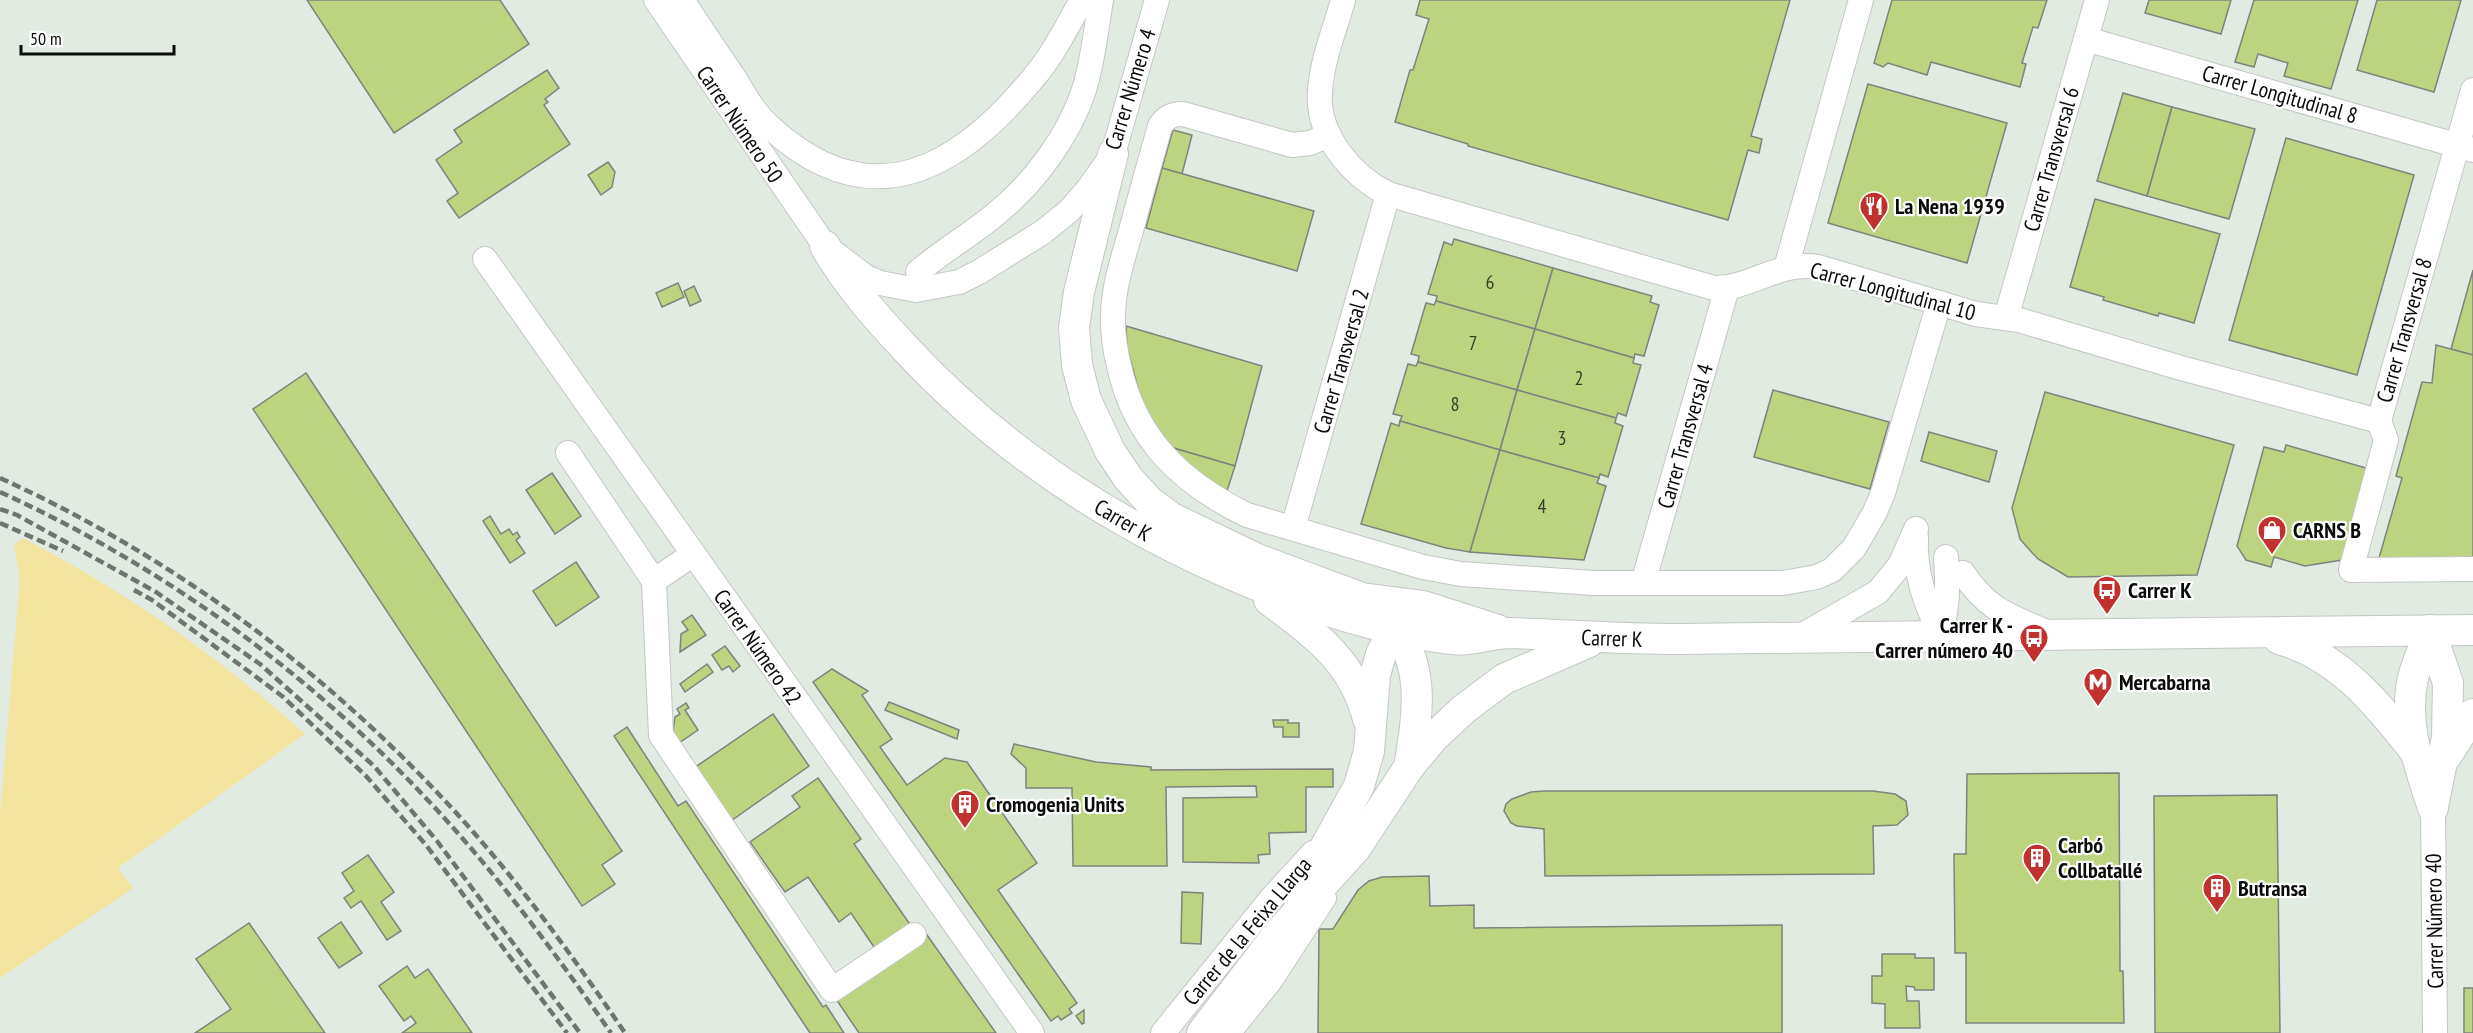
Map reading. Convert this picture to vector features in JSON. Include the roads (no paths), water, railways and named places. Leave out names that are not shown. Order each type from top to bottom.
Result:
[{"type":"main road","name":"Carrer K","points":[[1113,154],[1079,292],[1074,328],[1077,365],[1086,400],[1110,451],[1128,478],[1149,501],[1172,518],[1257,559],[1362,598],[1423,606],[1507,633]]},
{"type":"main road","name":"Carrer K","points":[[825,246],[842,275],[906,350],[946,390],[1013,447],[1084,498],[1173,547],[1243,580],[1358,621],[1454,640],[1507,633],[1597,638],[1679,639],[2473,630]]},
{"type":"main road","name":"Carrer de la Feixa Llarga","points":[[1243,580],[1320,640],[1345,666],[1363,699],[1370,743]]},
{"type":"main road","name":"Carrer de la Feixa Llarga","points":[[1362,598],[1374,606],[1397,629],[1416,678],[1418,700],[1409,766]]},
{"type":"main road","points":[[1397,629],[1413,623],[1460,618]]},
{"type":"main road","name":"Carrer de la Feixa Llarga","points":[[1344,840],[1370,743],[1375,675],[1381,654],[1397,629]]},
{"type":"main road","points":[[2430,630],[2414,676],[2409,704],[2413,749],[2433,808]]},
{"type":"main road","points":[[2430,630],[2448,683],[2447,737],[2433,808]]},
{"type":"main road","points":[[2257,633],[2313,651],[2349,677],[2413,749]]},
{"type":"main road","name":"Carrer de la Feixa Llarga","points":[[1225,1027],[1277,935],[1344,840],[1434,737],[1464,709],[1504,679],[1597,638]]},
{"type":"main road","points":[[2442,762],[2473,714]]},
{"type":"street","name":"Carrer Número 50","points":[[656,0],[825,246]]},
{"type":"street","name":"Carrer Número 50","points":[[682,0],[768,126],[795,147],[834,168],[880,177],[927,168],[963,148],[996,119],[1036,76],[1082,0]]},
{"type":"street","points":[[918,272],[998,212],[1020,192],[1051,152],[1071,118],[1083,91],[1092,58],[1101,0]]},
{"type":"street","name":"Carrer Número 4","points":[[825,246],[866,277],[902,289],[916,290],[959,282],[1043,232],[1070,211],[1113,154],[1157,0]]},
{"type":"street","points":[[1343,0],[1321,79],[1320,106],[1329,135],[1310,143],[1292,145],[1183,114],[1175,114],[1164,120],[1160,126],[1114,295],[1113,319],[1116,352],[1124,387],[1134,413],[1151,441],[1174,467],[1220,502],[1247,515],[1423,567],[1461,574],[1547,581],[1643,583],[1783,583],[1817,577],[1832,570],[1842,561],[1864,533],[1883,493],[1939,303]]},
{"type":"street","points":[[1786,268],[1861,0]]},
{"type":"street","name":"Carrer Transversal 6","points":[[2012,319],[2097,0]]},
{"type":"street","name":"Carrer Longitudinal 8","points":[[2086,39],[2465,148]]},
{"type":"street","name":"Carrer Transversal 8","points":[[2473,90],[2465,148],[2379,421],[2386,440],[2351,570],[2473,569]]},
{"type":"street","name":"Carrer Longitudinal 10","points":[[1329,135],[1352,169],[1374,187],[1388,194],[1699,284],[1726,288],[1786,268],[1818,267],[1976,314],[2012,319],[2181,368],[2379,421]]},
{"type":"street","name":"Carrer Transversal 2","points":[[1293,528],[1388,194]]},
{"type":"street","name":"Carrer Número 42","points":[[485,260],[1032,1033]]},
{"type":"street","name":"Carrer Transversal 4","points":[[1643,583],[1726,288]]},
{"type":"street","points":[[568,453],[654,581],[661,735],[832,990],[914,935]]},
{"type":"street","points":[[1801,636],[1878,592],[1900,565],[1916,529],[1917,571],[1926,604],[1940,635]]},
{"type":"street","points":[[654,581],[693,554]]},
{"type":"street","points":[[1940,635],[1946,615],[1948,592],[1946,557]]},
{"type":"street","points":[[1963,573],[1985,601],[1997,610],[2051,634]]},
{"type":"street","name":"Carrer Número 40","points":[[2433,808],[2435,1033]]},
{"type":"street","name":"Carrer de la Feixa Llarga","points":[[1225,1027],[1270,981],[1344,840]]},
{"type":"street","name":"Carrer de la Feixa Llarga","points":[[1163,1033],[1271,899],[1344,840]]},
{"type":"railway","points":[[0,478],[60,507],[174,573],[229,611],[333,693],[382,737],[483,843],[557,936],[625,1033]]},
{"type":"railway","points":[[0,492],[59,520],[172,586],[278,662],[328,704],[422,794],[473,850],[544,940],[611,1033]]},
{"type":"railway","points":[[0,509],[17,515],[156,592],[260,664],[374,766],[437,841],[580,1033]]},
{"type":"railway","points":[[0,523],[63,551]]},
{"type":"railway","points":[[134,590],[152,600],[282,696],[366,776],[426,845],[567,1033]]},
{"type":"place","name":"La Nena 1939","points":[[1874,232]]},
{"type":"place","name":"CARNS B","points":[[2272,556]]},
{"type":"place","name":"Carrer K","points":[[2107,616]]},
{"type":"place","name":"Carrer K - Carrer número 40","points":[[2034,664]]},
{"type":"place","name":"Mercabarna","points":[[2098,708]]},
{"type":"place","name":"Cromogenia Units","points":[[965,830]]},
{"type":"place","name":"Carbó Collbatallé","points":[[2037,884]]},
{"type":"place","name":"Butransa","points":[[2217,914]]}]
